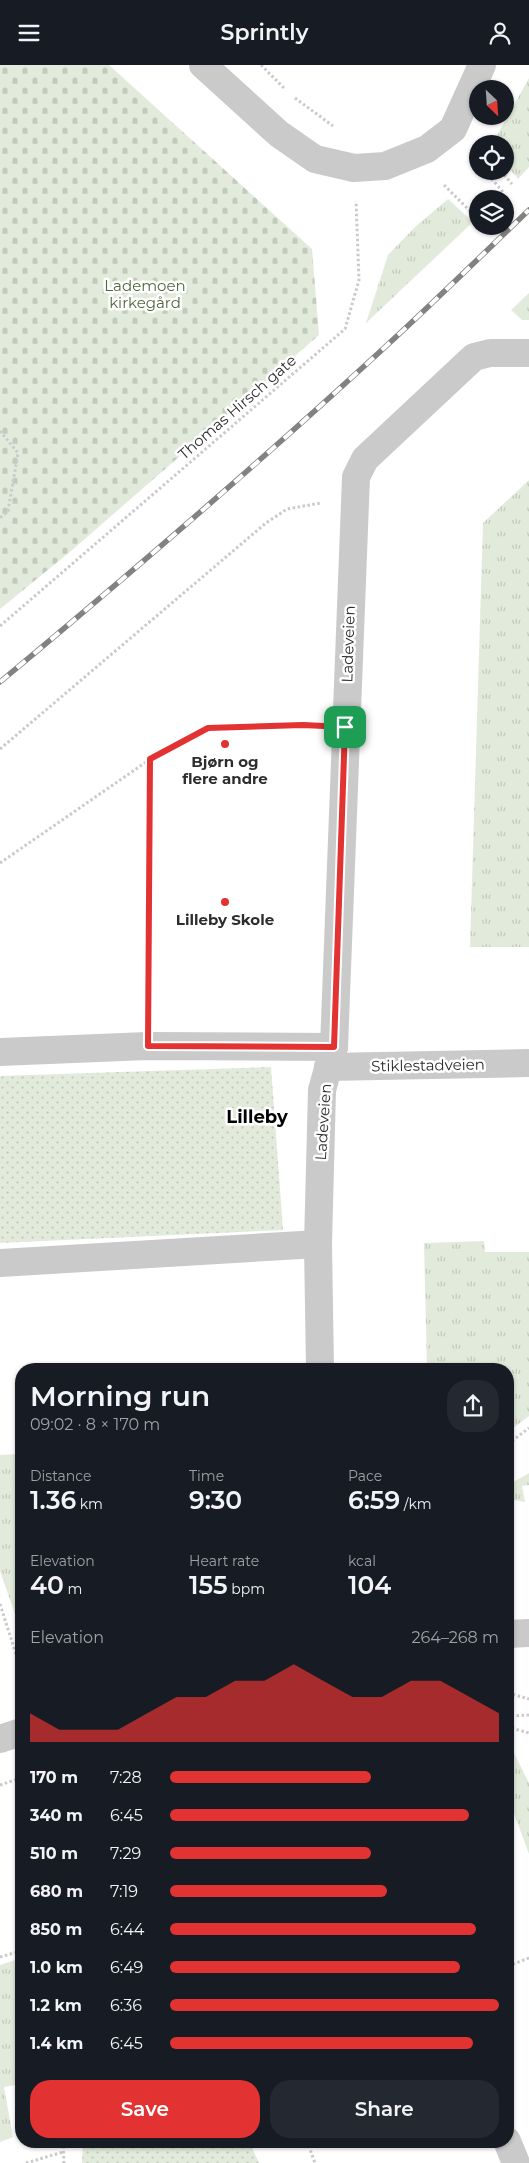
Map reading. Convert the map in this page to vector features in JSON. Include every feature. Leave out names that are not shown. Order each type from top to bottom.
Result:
[{"type":"street","points":[[204,65],[279,134],[315,159],[354,168],[385,166],[427,149],[453,129],[482,65]]},
{"type":"street","name":"Ladeveien","points":[[320,1363],[318,1244],[322,1090],[331,1057],[356,477],[365,459],[474,357],[490,353],[529,353]]},
{"type":"street","name":"Stiklestadveien","points":[[0,1052],[148,1046],[331,1057],[529,1063]]},
{"type":"street","points":[[0,1263],[318,1244]]},
{"type":"street","points":[[514,1634],[529,1633]]},
{"type":"street","points":[[0,1739],[15,1734]]},
{"type":"street","points":[[510,2148],[516,2163]]},
{"type":"path","points":[[261,65],[287,91]]},
{"type":"path","name":"Thomas Hirsch gate","points":[[0,626],[345,329],[359,280],[354,141],[293,97]]},
{"type":"path","points":[[493,180],[501,190]]},
{"type":"path","points":[[509,180],[512,184]]},
{"type":"path","points":[[444,185],[469,211]]},
{"type":"path","points":[[0,431],[18,453],[8,511],[0,517]]},
{"type":"path","points":[[0,749],[266,523],[287,509],[310,504],[354,500]]},
{"type":"path","points":[[0,863],[150,759],[208,728],[303,725],[345,727]]},
{"type":"path","points":[[148,1046],[150,759]]},
{"type":"path","points":[[514,1439],[529,1428]]},
{"type":"path","points":[[0,1603],[15,1651]]},
{"type":"path","points":[[514,1695],[529,1699]]},
{"type":"path","points":[[514,1716],[529,1715]]},
{"type":"path","points":[[514,1729],[529,1733]]},
{"type":"path","points":[[0,1785],[15,1779]]},
{"type":"path","points":[[0,1957],[15,1953]]},
{"type":"path","points":[[514,1964],[529,1958]]},
{"type":"path","points":[[63,2148],[64,2163]]},
{"type":"path","points":[[310,2148],[315,2163]]},
{"type":"path","points":[[26,2163],[63,2152]]},
{"type":"green space","name":"Lademoen kirkegård","points":[[0,65],[109,65],[312,249],[319,335],[71,551],[0,609]]},
{"type":"green space","points":[[529,78],[529,167],[518,179],[514,174],[514,135],[497,135],[503,125],[514,125],[514,105]]},
{"type":"green space","points":[[448,199],[469,218],[469,226],[366,323],[388,255],[415,227]]},
{"type":"green space","points":[[529,293],[529,320],[522,320],[511,310]]},
{"type":"green space","points":[[529,480],[529,947],[470,947],[483,523]]},
{"type":"green space","points":[[271,1067],[283,1230],[0,1243],[0,1076]]},
{"type":"green space","points":[[484,1241],[485,1252],[529,1252],[529,1416],[514,1427],[514,1363],[427,1363],[424,1243]]},
{"type":"green space","points":[[15,1454],[15,1614],[0,1571],[0,1455]]},
{"type":"green space","points":[[529,1473],[529,1485],[522,1486],[525,1502],[514,1500],[514,1482]]},
{"type":"green space","points":[[514,1753],[529,1783],[529,1854],[514,1813]]},
{"type":"green space","points":[[15,1960],[15,2085],[4,2087],[13,2137],[0,2142],[0,1965]]},
{"type":"green space","points":[[83,2148],[252,2148],[259,2163],[82,2163]]},
{"type":"railway","points":[[0,682],[146,559],[290,433],[402,331],[529,210]]},
{"type":"place","name":"Bjørn og flere andre","points":[[225,744]]},
{"type":"place","name":"Lilleby Skole","points":[[225,902]]},
{"type":"district","name":"Lilleby","points":[[257,1117]]},
{"type":"route","points":[[303,725],[345,727],[334,1047],[148,1046],[150,759],[208,728],[303,725]]}]
